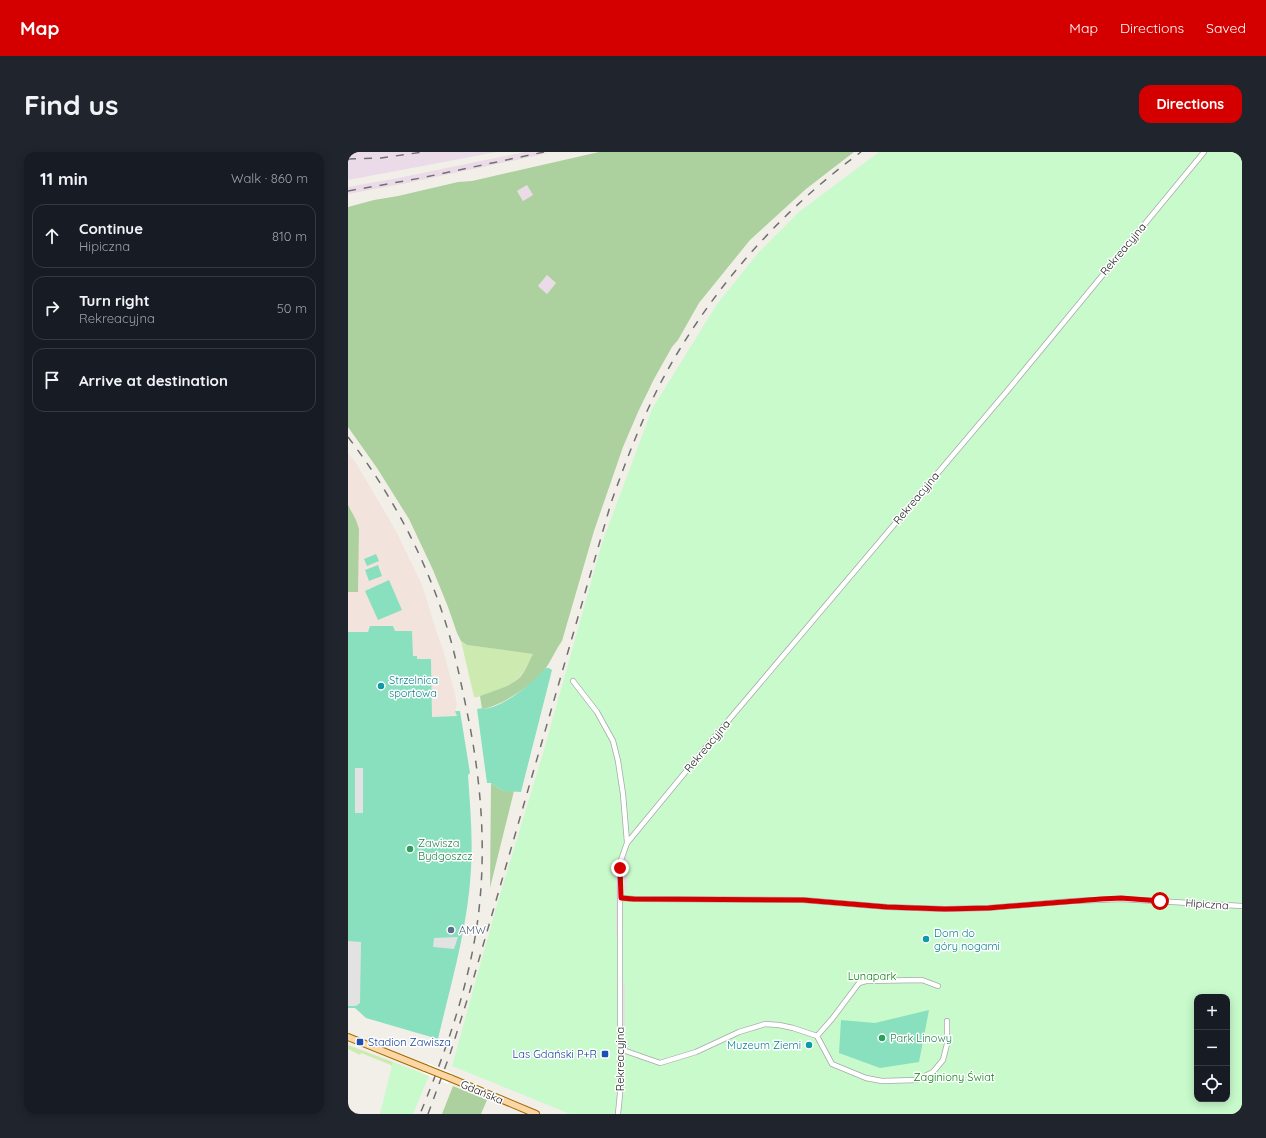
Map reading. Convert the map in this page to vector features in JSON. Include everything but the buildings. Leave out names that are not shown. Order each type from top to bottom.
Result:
[{"type":"main road","name":"Gdańska","points":[[348,1037],[536,1114]]},
{"type":"street","name":"Rekreacyjna","points":[[619,1112],[621,860],[627,843],[711,740],[1008,390],[1204,152]]},
{"type":"street","name":"Rekreacyjna","points":[[573,681],[597,712],[612,741],[618,760],[623,794],[627,843]]},
{"type":"street","name":"Hipiczna","points":[[621,898],[803,900],[932,909],[973,908],[1121,898],[1242,906]]},
{"type":"street","points":[[817,1036],[859,983],[866,981],[922,980],[938,986]]},
{"type":"street","points":[[620,1048],[660,1063],[696,1052],[739,1032],[765,1024],[779,1025],[817,1036],[832,1064],[866,1078],[882,1081],[917,1080],[933,1072],[942,1060],[947,1044],[947,1021]]},
{"type":"shaded area","points":[[348,152],[497,152],[348,180]]},
{"type":"shaded area","points":[[525,152],[549,153],[348,194],[348,187]]},
{"type":"shaded area","points":[[527,185],[534,195],[523,201],[517,191]]},
{"type":"shaded area","points":[[547,275],[556,283],[547,294],[538,286]]},
{"type":"shaded area","points":[[348,453],[356,463],[396,531],[422,585],[454,690],[457,705],[455,711],[457,716],[432,717],[431,659],[417,659],[369,632],[348,632]]},
{"type":"shaded area","points":[[355,768],[363,768],[363,813],[355,813]]},
{"type":"shaded area","points":[[624,855],[627,855],[627,890],[624,890]]},
{"type":"shaded area","points":[[616,865],[619,865],[619,934],[616,934]]},
{"type":"shaded area","points":[[458,937],[454,949],[433,947],[434,938]]},
{"type":"shaded area","points":[[348,941],[361,942],[360,1003],[356,1006],[348,1006]]},
{"type":"shaded area","points":[[623,982],[625,982],[625,1046],[622,1046]]},
{"type":"green space","points":[[599,152],[854,152],[806,189],[750,240],[699,303],[654,379],[623,447],[594,531],[562,641],[546,668],[526,687],[498,704],[482,709],[480,696],[507,686],[517,680],[521,676],[533,654],[467,645],[461,641],[433,570],[409,519],[377,468],[348,427],[348,207],[458,182],[472,181]],"holes":[[[527,185],[533,195],[523,201],[517,191]],[[547,275],[556,283],[547,294],[538,286]]]},
{"type":"green space","points":[[879,152],[1242,152],[1242,1114],[570,1114],[452,1066],[496,908],[544,750],[602,543],[652,409],[717,304],[759,252],[799,212]]},
{"type":"green space","points":[[348,505],[359,529],[358,592],[348,592]]},
{"type":"green space","points":[[376,554],[379,561],[367,566],[364,559]]},
{"type":"green space","points":[[378,565],[382,576],[369,581],[365,570]]},
{"type":"green space","points":[[389,580],[402,610],[378,620],[365,591]]},
{"type":"green space","name":"Zawisza Bydgoszcz","points":[[370,626],[393,626],[395,631],[412,631],[413,656],[417,656],[417,659],[431,659],[432,717],[457,716],[455,711],[460,711],[470,773],[468,775],[472,857],[463,934],[438,1039],[366,1018],[355,1008],[348,1008],[348,632],[368,632]]},
{"type":"green space","points":[[461,641],[467,645],[534,653],[523,673],[510,685],[479,697],[474,697]]},
{"type":"green space","points":[[546,668],[552,670],[521,792],[503,791],[491,783],[487,783],[477,709],[489,708],[504,702],[527,686]]},
{"type":"green space","points":[[491,783],[503,791],[514,791],[490,888]]},
{"type":"green space","name":"Park Linowy","points":[[929,1010],[919,1062],[880,1068],[839,1053],[841,1020],[875,1023]]},
{"type":"green space","points":[[348,1045],[393,1062],[392,1067],[391,1065],[361,1053],[360,1055],[348,1049]]},
{"type":"green space","points":[[393,1062],[429,1076],[413,1114],[380,1114]]},
{"type":"green space","points":[[453,1086],[487,1100],[481,1114],[442,1114]]},
{"type":"pier","points":[[427,1063],[452,1073],[448,1084],[423,1073]]},
{"type":"railway","points":[[348,159],[381,158],[423,152]]},
{"type":"railway","points":[[348,191],[421,178],[544,152]]},
{"type":"railway","points":[[428,1114],[450,1054],[469,994],[611,503],[627,458],[645,415],[678,352],[699,319],[747,257],[801,201],[861,152]]},
{"type":"railway","points":[[348,437],[394,506],[408,531],[431,581],[449,634],[456,661],[471,733],[479,786],[482,865],[481,891],[474,943],[463,993],[439,1066],[420,1114]]},
{"type":"place","name":"Strzelnica sportowa","points":[[381,686]]},
{"type":"place","name":"Zawisza Bydgoszcz","points":[[410,849]]},
{"type":"place","name":"AMW","points":[[451,930]]},
{"type":"place","name":"Dom do góry nogami","points":[[926,939]]},
{"type":"place","name":"Park Linowy","points":[[882,1038]]},
{"type":"place","name":"Stadion Zawisza","points":[[360,1042]]},
{"type":"place","name":"Muzeum Ziemi","points":[[809,1045]]},
{"type":"place","name":"Las Gdański P+R","points":[[605,1054]]},
{"type":"route","points":[[620,868],[621,898],[634,899],[803,900],[926,909],[988,908],[1121,898],[1130,900],[1160,901]]},
{"type":"park label","name":"Lunapark","points":[[872,976]]},
{"type":"park label","name":"Zaginiony Świat","points":[[954,1077]]}]
